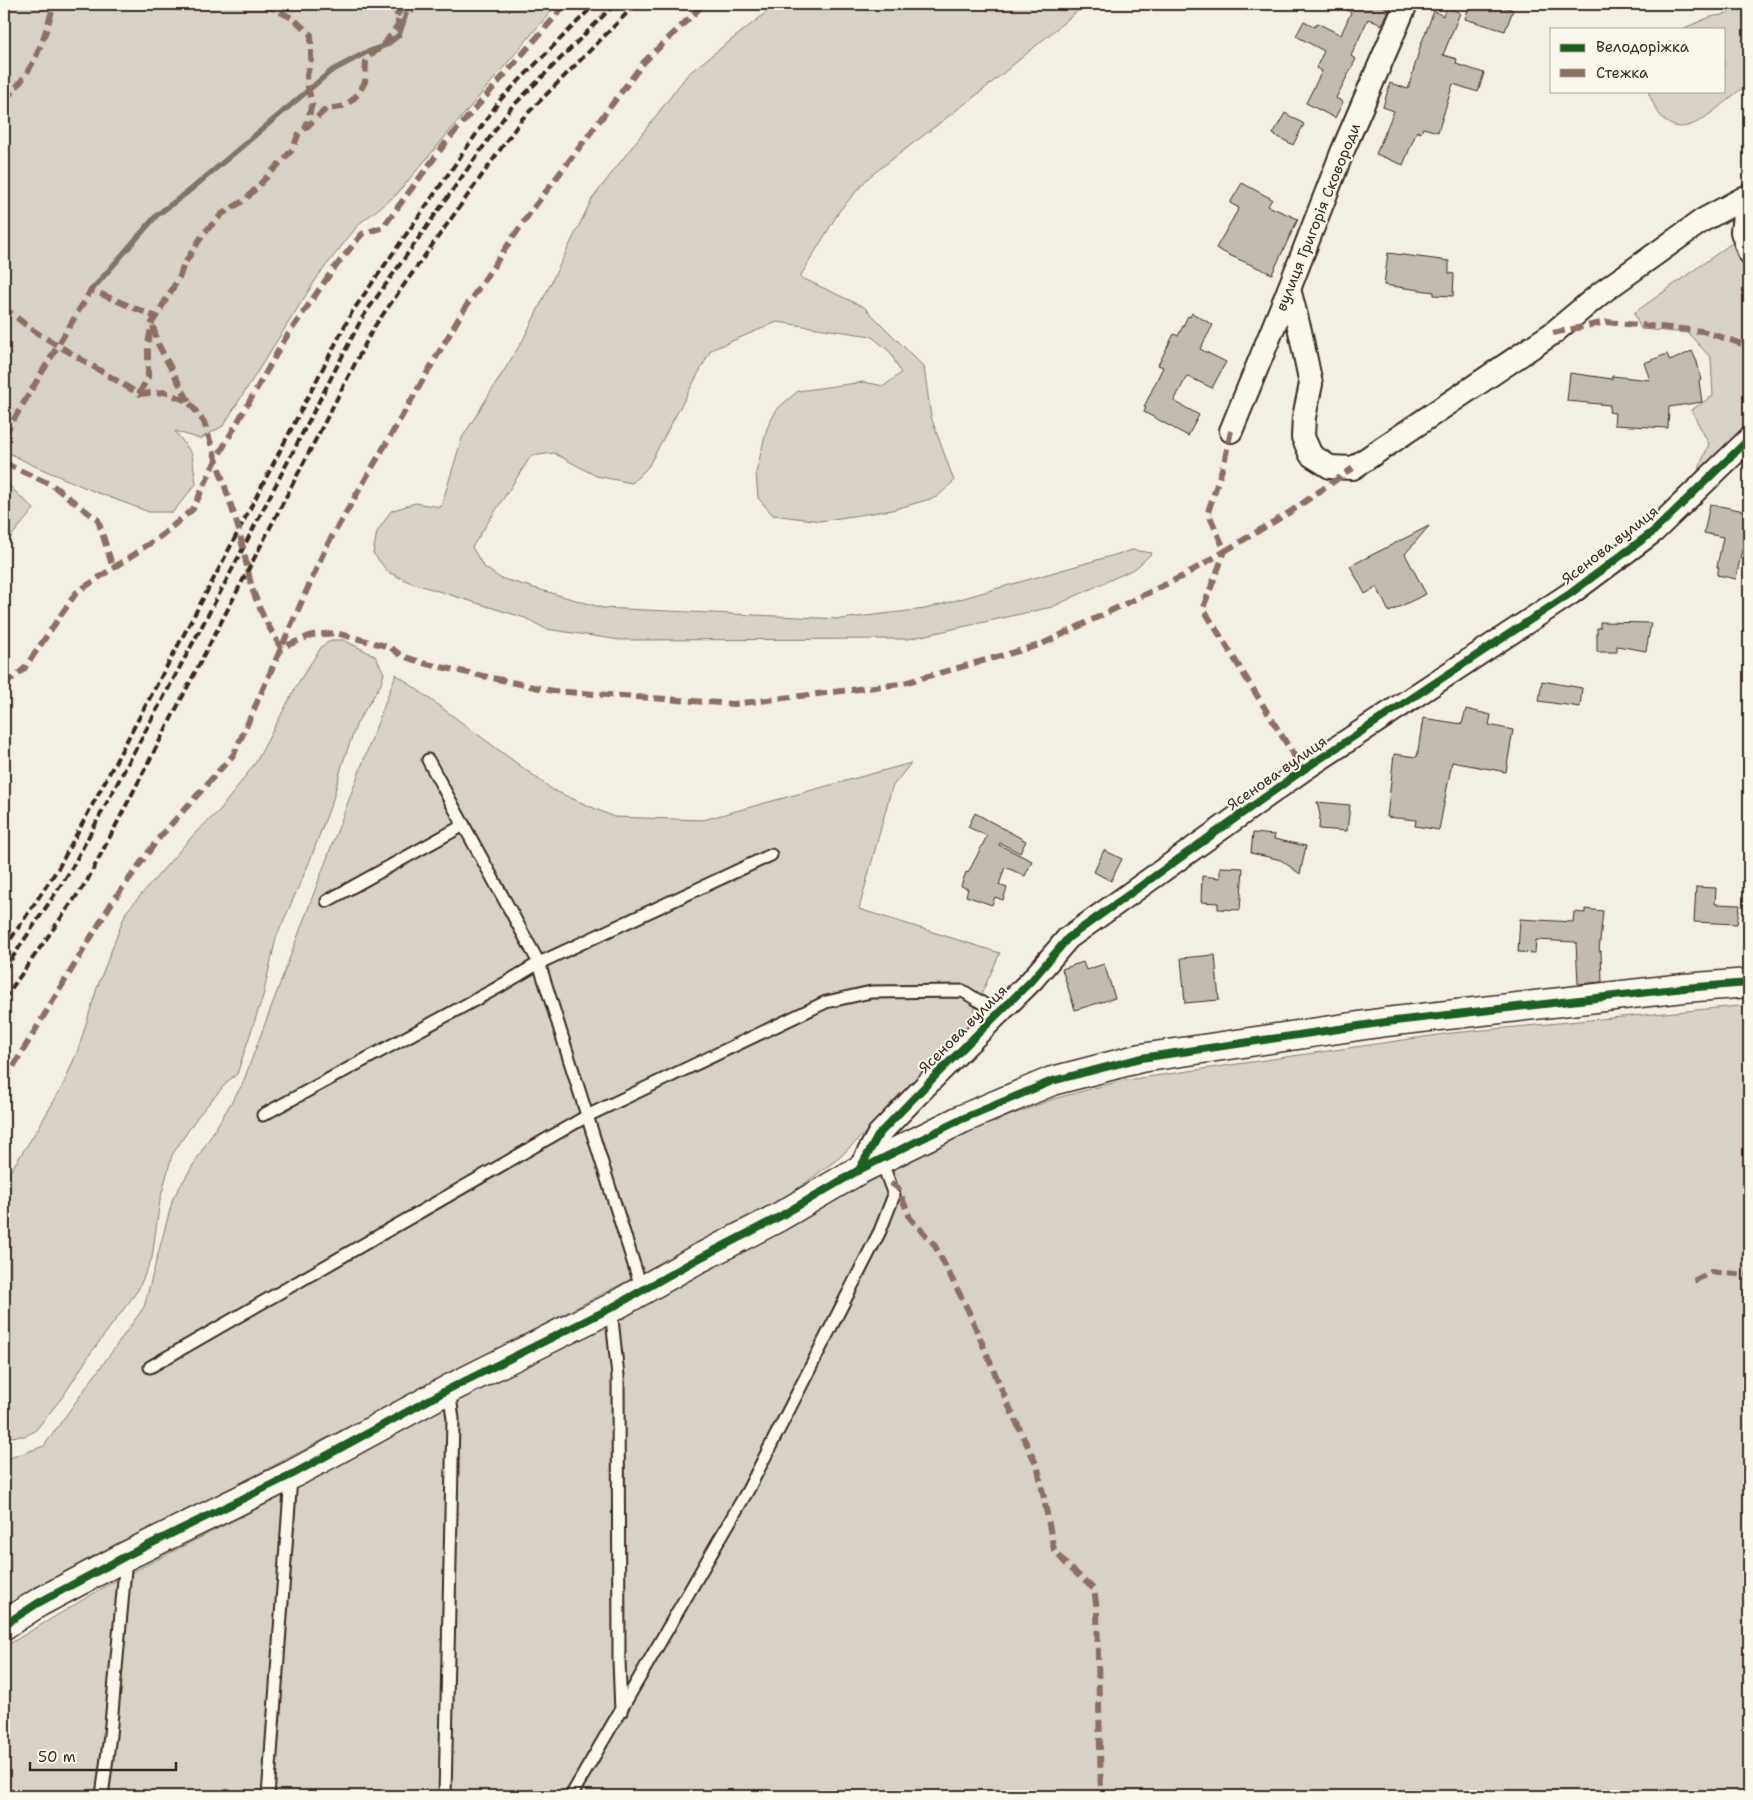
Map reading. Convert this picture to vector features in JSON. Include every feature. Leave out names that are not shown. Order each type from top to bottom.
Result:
[{"type":"street","name":"вулиця Григорія Сковороди","points":[[1231,431],[1343,150],[1406,4]]},
{"type":"street","points":[[1289,289],[1311,384],[1304,417],[1303,437],[1311,455],[1330,467],[1353,468],[1553,333],[1602,292],[1703,220],[1748,196]]},
{"type":"street","points":[[1748,196],[1742,232],[1749,252]]},
{"type":"street","name":"Ясенова вулиця","points":[[870,1165],[879,1134],[998,1012],[1032,980],[1068,938],[1303,770],[1571,593],[1654,532],[1749,440]]},
{"type":"street","points":[[4,1626],[38,1603],[126,1556],[291,1475],[449,1389],[611,1308],[779,1217],[870,1165],[962,1120],[1052,1081],[1141,1058],[1386,1022],[1749,983]]},
{"type":"lane","points":[[428,760],[539,963],[642,1290]]},
{"type":"lane","points":[[326,901],[464,825]]},
{"type":"lane","points":[[263,1115],[497,988],[539,963],[771,855]]},
{"type":"lane","points":[[150,1367],[587,1116],[826,1002],[871,992],[962,990],[998,1012]]},
{"type":"lane","points":[[571,1796],[748,1490],[880,1231],[894,1195],[870,1165]]},
{"type":"lane","points":[[611,1308],[618,1376],[619,1660],[621,1712]]},
{"type":"lane","points":[[445,1796],[453,1419],[449,1389]]},
{"type":"lane","points":[[268,1796],[291,1475]]},
{"type":"lane","points":[[102,1796],[110,1735],[126,1556]]},
{"type":"shaded area","points":[[4,4],[412,4],[413,14],[413,4],[557,4],[396,195],[359,224],[318,276],[223,426],[200,439],[175,431],[192,454],[196,484],[173,512],[149,512],[93,491],[30,464],[4,450]]},
{"type":"shaded area","points":[[777,4],[1086,4],[983,90],[869,177],[840,210],[800,277],[864,307],[924,367],[931,417],[954,481],[937,497],[892,510],[820,521],[773,515],[758,498],[756,473],[767,428],[777,409],[798,391],[864,382],[884,386],[901,373],[890,352],[871,336],[777,322],[711,350],[648,467],[632,483],[596,476],[554,453],[531,456],[472,547],[483,566],[500,578],[603,608],[841,619],[925,609],[1132,550],[1152,553],[1136,568],[1052,607],[908,639],[620,640],[546,629],[525,618],[409,582],[388,572],[373,553],[377,532],[391,511],[415,503],[441,507],[462,438],[523,340],[592,199],[688,74]]},
{"type":"shaded area","points":[[1733,4],[1749,4],[1749,84],[1708,116],[1682,127],[1670,124],[1658,113],[1648,92],[1726,92],[1726,28],[1684,28],[1733,10]]},
{"type":"shaded area","points":[[1732,243],[1749,278],[1749,432],[1690,489],[1709,444],[1691,410],[1713,396],[1711,358],[1688,333],[1641,329],[1634,313]]},
{"type":"shaded area","points":[[4,481],[34,509],[4,545]]},
{"type":"shaded area","points":[[332,640],[344,640],[375,656],[384,673],[381,684],[357,723],[342,765],[333,799],[309,863],[276,938],[263,996],[237,1074],[228,1081],[198,1116],[172,1155],[160,1200],[152,1258],[138,1290],[90,1354],[64,1395],[35,1431],[25,1436],[4,1437],[4,1181],[39,1127],[64,1083],[78,1050],[97,988],[126,912],[196,832],[220,810],[256,762],[298,683],[322,646]]},
{"type":"shaded area","points":[[396,674],[553,790],[614,817],[703,820],[911,763],[892,787],[859,909],[1000,953],[960,1041],[839,1158],[782,1200],[30,1593],[4,1613],[4,1460],[44,1446],[144,1307],[173,1198],[242,1085]]},
{"type":"shaded area","points":[[1749,1005],[1749,1796],[4,1796],[4,1647],[111,1583],[276,1499],[444,1407],[605,1327],[891,1168],[905,1156],[1053,1099],[1120,1081],[1452,1033]]},
{"type":"building","points":[[1333,4],[1386,4],[1384,7],[1389,10],[1382,25],[1368,19],[1351,56],[1356,59],[1336,98],[1343,102],[1335,118],[1306,103],[1322,71],[1316,68],[1324,51],[1296,36],[1304,21],[1315,27],[1317,23],[1341,35],[1351,12]]},
{"type":"building","points":[[1470,4],[1497,4],[1513,10],[1505,31],[1465,19]]},
{"type":"building","points":[[1447,7],[1460,13],[1443,55],[1457,59],[1456,64],[1484,73],[1478,92],[1453,84],[1438,132],[1423,128],[1421,133],[1417,131],[1403,165],[1376,154],[1394,111],[1383,107],[1390,83],[1408,89],[1421,44],[1434,11],[1443,16]]},
{"type":"building","points":[[1285,113],[1304,124],[1293,145],[1273,134]]},
{"type":"building","points":[[1242,183],[1272,199],[1268,206],[1298,219],[1272,274],[1216,248],[1239,208],[1230,203]]},
{"type":"building","points":[[1388,253],[1449,261],[1449,273],[1454,274],[1453,296],[1434,295],[1434,292],[1384,285]]},
{"type":"building","points":[[1192,313],[1213,325],[1200,349],[1226,362],[1212,388],[1187,376],[1174,401],[1199,415],[1188,436],[1144,412],[1146,408],[1144,407],[1163,367],[1158,365],[1174,334],[1178,336],[1188,316],[1190,317]]},
{"type":"building","points":[[1692,351],[1697,362],[1701,380],[1699,381],[1702,402],[1669,407],[1668,428],[1614,425],[1615,413],[1609,412],[1610,405],[1567,401],[1570,373],[1612,379],[1612,376],[1650,380],[1644,363],[1667,354],[1670,361]]},
{"type":"building","points":[[1710,504],[1749,512],[1749,541],[1744,539],[1736,579],[1717,575],[1723,537],[1704,533]]},
{"type":"building","points":[[1429,526],[1405,554],[1426,594],[1389,612],[1377,587],[1365,594],[1350,566]]},
{"type":"building","points":[[1600,622],[1651,623],[1646,651],[1617,646],[1617,652],[1597,652],[1597,628],[1600,628]]},
{"type":"building","points":[[1542,681],[1582,688],[1580,707],[1539,701]]},
{"type":"building","points":[[1466,709],[1491,715],[1489,725],[1513,730],[1506,772],[1452,762],[1439,830],[1415,826],[1416,820],[1387,817],[1394,754],[1417,757],[1423,718],[1462,724]]},
{"type":"building","points":[[1317,802],[1350,805],[1347,831],[1319,829],[1320,815]]},
{"type":"building","points":[[975,813],[1026,841],[1020,853],[1000,843],[999,845],[1032,861],[1025,876],[1005,867],[999,885],[1007,888],[1003,900],[995,897],[992,905],[966,896],[968,889],[961,886],[966,872],[968,873],[987,836],[968,827]]},
{"type":"building","points":[[1253,833],[1275,835],[1274,839],[1306,846],[1300,874],[1281,860],[1251,853]]},
{"type":"building","points":[[1104,850],[1122,859],[1111,881],[1094,872]]},
{"type":"building","points":[[1220,867],[1243,868],[1240,910],[1218,909],[1218,903],[1201,902],[1202,876],[1220,878]]},
{"type":"building","points":[[1696,887],[1716,888],[1715,904],[1740,905],[1737,924],[1694,922]]},
{"type":"building","points":[[1585,909],[1603,911],[1599,951],[1601,951],[1602,982],[1578,984],[1576,942],[1536,940],[1535,953],[1518,952],[1520,919],[1573,922],[1574,912],[1585,913]]},
{"type":"building","points":[[1215,955],[1219,1000],[1185,1003],[1181,958]]},
{"type":"building","points":[[1083,962],[1086,970],[1104,964],[1115,998],[1075,1010],[1062,969]]},
{"type":"waterway","points":[[89,293],[157,215],[188,192],[331,71],[365,53],[386,45],[399,35],[406,14]]},
{"type":"railway","points":[[4,949],[59,867],[212,582],[352,312],[500,100],[595,4]]},
{"type":"railway","points":[[4,970],[69,873],[223,587],[362,318],[510,109],[615,4]]},
{"type":"railway","points":[[4,999],[87,881],[374,327],[522,119],[636,4]]},
{"type":"marked path","points":[[4,100],[23,79],[36,56],[54,4]]},
{"type":"marked path","points":[[264,4],[294,19],[311,35],[311,60],[307,75],[312,104],[306,127]]},
{"type":"marked path","points":[[379,4],[398,14],[404,4]]},
{"type":"marked path","points":[[139,394],[148,377],[148,344],[152,323],[180,276],[183,266],[204,233],[222,214],[245,200],[293,149],[298,135],[326,109],[341,107],[358,94],[365,82],[366,61],[369,56],[382,47],[398,25],[398,4]]},
{"type":"marked path","points":[[4,685],[24,669],[76,593],[162,535],[193,509],[217,458],[285,339],[332,271],[362,234],[383,227],[447,141],[566,4]]},
{"type":"marked path","points":[[4,1082],[111,904],[158,839],[234,754],[326,547],[463,311],[529,214],[644,62],[704,4]]},
{"type":"marked path","points":[[4,436],[91,290],[156,317]]},
{"type":"marked path","points":[[4,306],[4,308],[34,331],[139,394],[165,392],[189,402],[204,422],[239,530],[252,589],[264,618],[281,648],[312,635],[336,633],[390,647],[402,656],[427,664],[553,691],[734,704],[900,684],[1040,645],[1183,576],[1225,551],[1203,608],[1303,770]]},
{"type":"marked path","points":[[1553,333],[1606,322],[1702,331],[1749,346]]},
{"type":"marked path","points":[[153,326],[158,344],[189,402]]},
{"type":"marked path","points":[[1231,431],[1224,463],[1208,512],[1225,551],[1290,512],[1353,468]]},
{"type":"marked path","points":[[4,463],[52,485],[98,520],[113,568]]},
{"type":"marked path","points":[[891,1183],[898,1188],[910,1218],[934,1244],[969,1312],[1007,1402],[1038,1468],[1054,1550],[1067,1565],[1094,1589],[1097,1610],[1101,1796]]},
{"type":"marked path","points":[[1694,1281],[1711,1272],[1749,1275]]},
{"type":"cycle path","points":[[859,1170],[879,1134],[1032,980],[1068,938],[1303,770],[1571,593],[1654,531],[1749,439]]},
{"type":"cycle path","points":[[4,1625],[38,1603],[126,1556],[291,1475],[449,1389],[611,1308],[694,1261],[779,1217],[859,1170],[962,1119],[1052,1081],[1141,1058],[1386,1022],[1684,988],[1749,983]]}]
